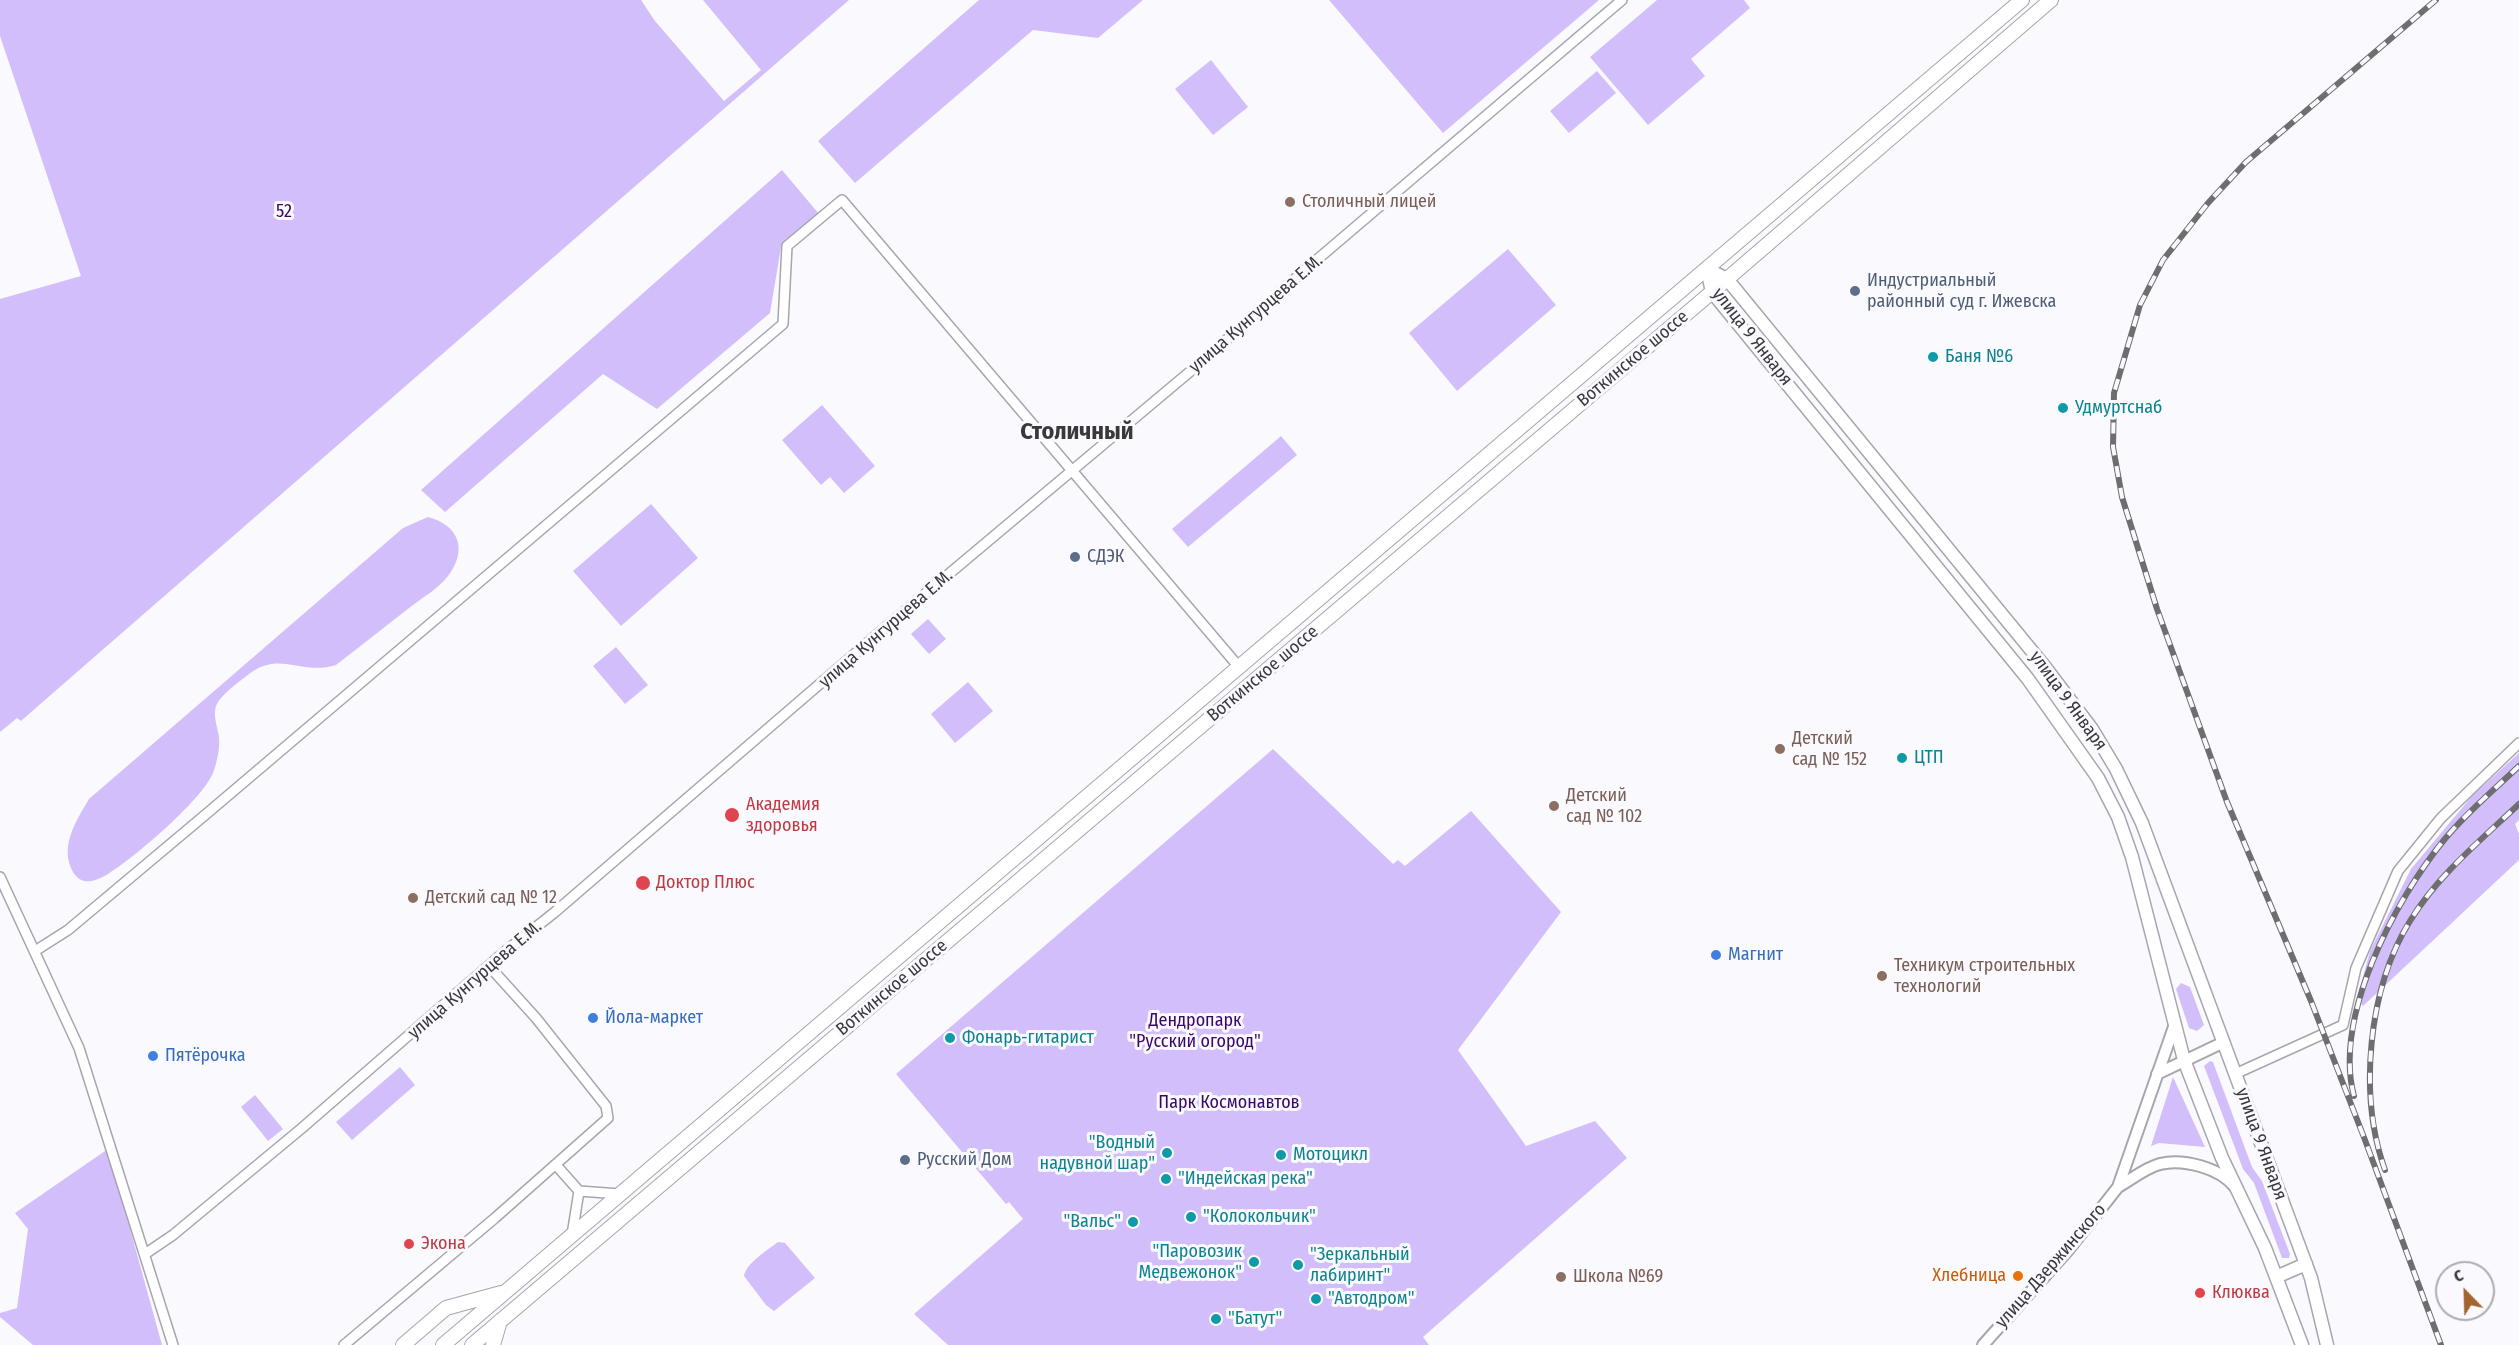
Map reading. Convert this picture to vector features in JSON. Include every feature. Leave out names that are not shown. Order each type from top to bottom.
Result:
[{"type":"main road","name":"Воткинское шоссе","points":[[443,1345],[2022,0]]},
{"type":"main road","name":"Воткинское шоссе","points":[[472,1345],[1712,292],[2051,0]]},
{"type":"main road","name":"улица 9 Января","points":[[1707,269],[1727,279],[2023,640],[2092,729],[2116,769],[2142,823],[2316,1291],[2327,1345]]},
{"type":"main road","name":"улица 9 Января","points":[[1707,269],[1712,292],[2007,652],[2080,749],[2098,778],[2118,818],[2137,876],[2184,1060],[2222,1158],[2241,1195],[2302,1345]]},
{"type":"main road","points":[[2007,652],[2023,640]]},
{"type":"main road","points":[[2276,1277],[2306,1264]]},
{"type":"main road","points":[[403,1345],[446,1308],[506,1292]]},
{"type":"main road","points":[[493,1345],[501,1320]]},
{"type":"street","name":"улица Кунгурцева Е.М.","points":[[145,1254],[173,1235],[315,1117],[489,966],[1205,359],[1306,269],[1622,0]]},
{"type":"street","points":[[35,951],[68,930],[783,324],[788,246],[842,200],[1239,668]]},
{"type":"street","points":[[2235,1074],[2343,1025],[2356,968],[2398,872],[2441,818],[2519,743]]},
{"type":"street","points":[[0,877],[79,1048],[173,1345]]},
{"type":"street","points":[[344,1345],[608,1118],[606,1106],[536,1018],[489,966]]},
{"type":"street","name":"улица Дзержинского","points":[[1983,1345],[2069,1249],[2118,1187],[2175,1024]]},
{"type":"street","points":[[2157,1074],[2224,1042]]},
{"type":"street","name":"улица Дзержинского","points":[[2118,1187],[2146,1170],[2160,1164],[2174,1163],[2195,1165],[2213,1172],[2231,1182],[2241,1195]]},
{"type":"street","points":[[556,1165],[579,1191],[620,1194]]},
{"type":"street","points":[[572,1235],[579,1191]]},
{"type":"green space","name":"52","points":[[0,0],[641,0],[655,21],[724,101],[761,70],[703,0],[849,0],[21,721],[17,718],[0,732],[0,299],[81,276],[0,36]]},
{"type":"green space","points":[[979,0],[1143,0],[1098,38],[1033,30],[855,183],[818,141]]},
{"type":"green space","points":[[1329,0],[1599,0],[1443,133]]},
{"type":"green space","points":[[1657,0],[1744,0],[1750,8],[1691,59],[1705,76],[1648,125],[1590,57]]},
{"type":"green space","points":[[1211,60],[1248,107],[1213,135],[1175,89]]},
{"type":"green space","points":[[1597,71],[1616,93],[1569,133],[1550,111]]},
{"type":"green space","points":[[782,170],[819,214],[781,247],[770,313],[657,409],[603,374],[445,512],[421,490]]},
{"type":"green space","points":[[1508,249],[1556,305],[1457,391],[1409,333]]},
{"type":"green space","points":[[822,405],[875,466],[844,493],[830,477],[821,485],[782,440]]},
{"type":"green space","points":[[1281,436],[1297,455],[1188,547],[1172,529]]},
{"type":"green space","points":[[651,504],[698,558],[621,626],[573,571]]},
{"type":"green space","points":[[428,517],[447,526],[457,540],[458,557],[448,576],[432,592],[336,665],[312,668],[271,664],[260,667],[235,685],[221,698],[216,707],[219,751],[213,773],[206,785],[182,813],[150,842],[108,874],[89,881],[77,877],[69,863],[68,844],[89,799],[403,528]]},
{"type":"green space","points":[[928,619],[946,639],[929,654],[911,634]]},
{"type":"green space","points":[[616,647],[648,685],[625,704],[593,666]]},
{"type":"green space","points":[[968,682],[993,711],[955,743],[931,714]]},
{"type":"green space","name":"Парк Космонавтов","points":[[1273,749],[1393,864],[1398,860],[1405,866],[1471,811],[1561,912],[1458,1050],[1526,1146],[1595,1121],[1627,1158],[1423,1337],[1429,1345],[948,1345],[914,1314],[1023,1219],[1009,1202],[1006,1204],[896,1074]]},
{"type":"green space","points":[[2519,753],[2519,820],[2515,824],[2519,834],[2519,860],[2363,1006],[2357,999],[2370,951],[2411,869],[2472,796]]},
{"type":"green space","points":[[2181,983],[2190,987],[2204,1025],[2197,1031],[2189,1028],[2176,989]]},
{"type":"green space","points":[[2210,1061],[2213,1062],[2252,1167],[2262,1181],[2290,1254],[2289,1258],[2282,1258],[2254,1183],[2243,1169],[2204,1066]]},
{"type":"green space","points":[[400,1067],[415,1085],[352,1140],[336,1122]]},
{"type":"green space","points":[[2173,1077],[2205,1147],[2159,1143],[2151,1146]]},
{"type":"green space","points":[[255,1095],[283,1129],[268,1141],[241,1107]]},
{"type":"green space","points":[[108,1149],[162,1345],[33,1345],[0,1317],[0,1313],[17,1308],[28,1229],[15,1213]]},
{"type":"green space","points":[[778,1242],[785,1243],[815,1278],[774,1311],[766,1305],[744,1276],[753,1262]]},
{"type":"railway","points":[[2436,0],[2246,162],[2208,203],[2163,260],[2140,305],[2114,393],[2113,447],[2122,497],[2157,609],[2227,802],[2311,1001],[2441,1345]]},
{"type":"railway","points":[[2354,1096],[2350,1065],[2352,1031],[2360,996],[2388,927],[2406,894],[2444,840],[2519,766]]},
{"type":"railway","points":[[2385,1170],[2377,1141],[2370,1076],[2377,1010],[2385,978],[2396,948],[2421,904],[2447,873],[2519,804]]},
{"type":"place","name":"Столичный лицей","points":[[1290,202]]},
{"type":"place","name":"Индустриальный районный суд г. Ижевска","points":[[1855,291]]},
{"type":"place","name":"Баня №6","points":[[1933,357]]},
{"type":"place","name":"Удмуртснаб","points":[[2063,408]]},
{"type":"place","name":"СДЭК","points":[[1075,557]]},
{"type":"place","name":"Детский сад № 152","points":[[1780,749]]},
{"type":"place","name":"ЦТП","points":[[1902,758]]},
{"type":"place","name":"Детский сад № 102","points":[[1554,806]]},
{"type":"place","name":"Академия здоровья","points":[[732,815]]},
{"type":"place","name":"Доктор Плюс","points":[[643,883]]},
{"type":"place","name":"Детский сад № 12","points":[[413,898]]},
{"type":"place","name":"Магнит","points":[[1716,955]]},
{"type":"place","name":"Техникум строительных технологий","points":[[1882,976]]},
{"type":"place","name":"Йола-маркет","points":[[593,1018]]},
{"type":"place","name":"Фонарь-гитарист","points":[[950,1038]]},
{"type":"place","name":"Пятёрочка","points":[[153,1056]]},
{"type":"place","name":"\"Водный надувной шар\"","points":[[1167,1153]]},
{"type":"place","name":"Мотоцикл","points":[[1281,1155]]},
{"type":"place","name":"Русский Дом","points":[[905,1160]]},
{"type":"place","name":"\"Индейская река\"","points":[[1166,1179]]},
{"type":"place","name":"\"Колокольчик\"","points":[[1191,1217]]},
{"type":"place","name":"\"Вальс\"","points":[[1133,1222]]},
{"type":"place","name":"Экона","points":[[409,1244]]},
{"type":"place","name":"\"Паровозик Медвежонок\"","points":[[1254,1262]]},
{"type":"place","name":"\"Зеркальный лабиринт\"","points":[[1298,1265]]},
{"type":"place","name":"Хлебница","points":[[2018,1276]]},
{"type":"place","name":"Школа №69","points":[[1561,1277]]},
{"type":"place","name":"Клюква","points":[[2200,1293]]},
{"type":"place","name":"\"Автодром\"","points":[[1316,1299]]},
{"type":"place","name":"\"Батут\"","points":[[1216,1319]]},
{"type":"district","name":"Столичный","points":[[1077,432]]},
{"type":"park label","name":"Дендропарк \"Русский огород\"","points":[[1195,1031]]}]
